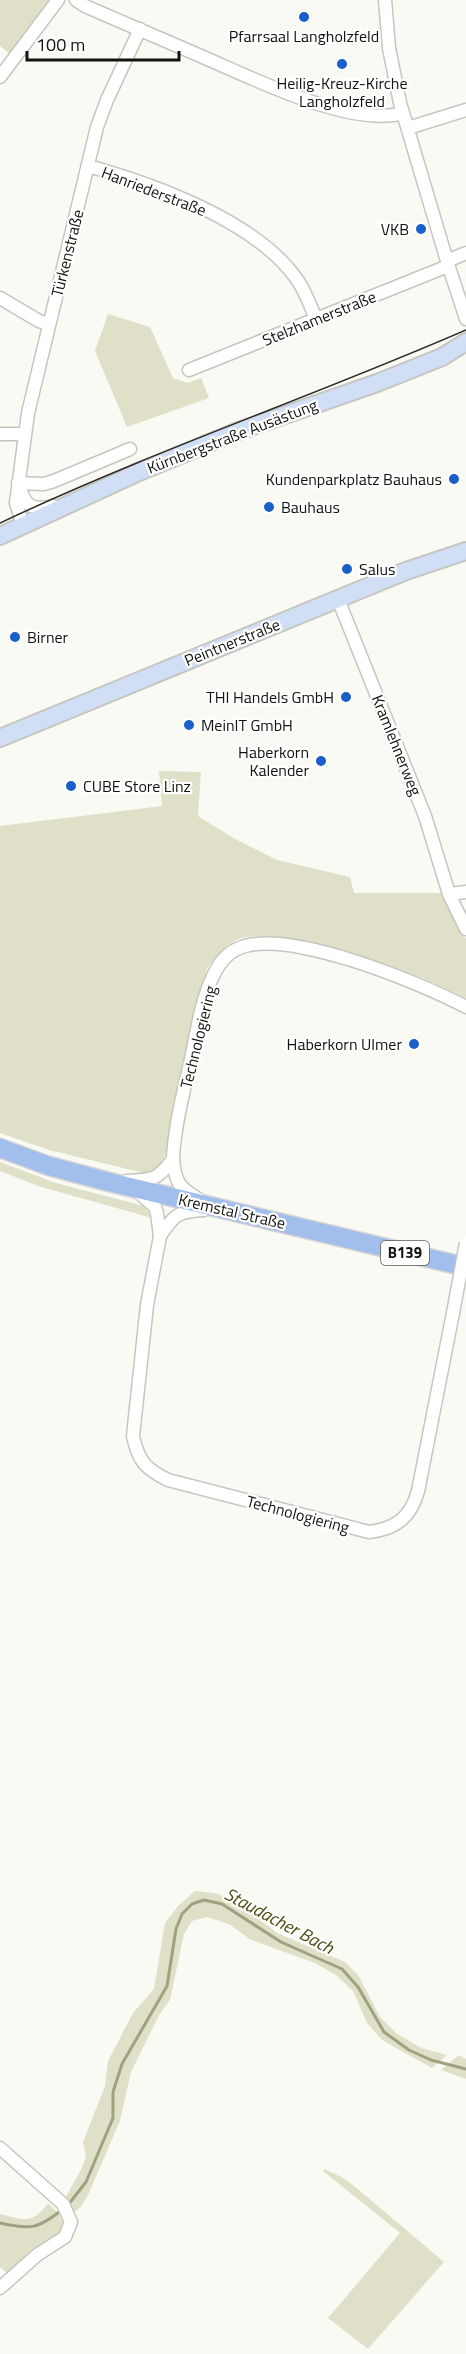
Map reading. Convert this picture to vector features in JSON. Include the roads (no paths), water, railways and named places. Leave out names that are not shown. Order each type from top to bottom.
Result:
[{"type":"main road","name":"Kürnbergstraße Ausästung","points":[[0,536],[236,432],[377,383],[441,357],[466,342]]},
{"type":"main road","name":"Peintnerstraße","points":[[0,738],[406,571],[466,551]]},
{"type":"main road","name":"Kremstal Straße","points":[[0,1148],[49,1166],[109,1182],[466,1267]]},
{"type":"street","points":[[0,77],[58,0]]},
{"type":"street","points":[[76,0],[85,6],[287,93],[331,107],[372,115],[403,113]]},
{"type":"street","points":[[385,0],[389,48],[403,113],[466,319]]},
{"type":"street","name":"Türkenstraße","points":[[23,525],[15,502],[25,434],[49,324],[102,114],[140,29]]},
{"type":"street","points":[[408,128],[466,110]]},
{"type":"street","name":"Hanriederstraße","points":[[88,166],[193,204],[219,216],[252,237],[279,258],[297,278],[316,319]]},
{"type":"street","name":"Stelzhamerstraße","points":[[189,370],[316,319],[448,263],[466,253]]},
{"type":"street","points":[[0,298],[39,321],[49,324]]},
{"type":"street","points":[[0,434],[25,434]]},
{"type":"street","points":[[75,501],[40,509],[33,507],[22,497],[18,483],[44,484],[54,481],[130,449]]},
{"type":"street","name":"Kramlehnerweg","points":[[339,599],[425,816],[449,894],[466,929]]},
{"type":"street","points":[[449,894],[466,892]]},
{"type":"street","name":"Technologiering","points":[[207,1205],[178,1182],[173,1159],[186,1079],[202,1007],[214,974],[221,963],[236,949],[256,944],[273,945],[342,957],[377,968],[466,1007]]},
{"type":"street","points":[[109,1182],[154,1179],[173,1159]]},
{"type":"street","name":"Technologiering","points":[[134,1188],[154,1207],[159,1219],[160,1236],[147,1305],[134,1413],[133,1436],[137,1454],[146,1467],[168,1480],[369,1532],[396,1525],[406,1516],[416,1498],[466,1243]]},
{"type":"street","points":[[160,1236],[172,1219],[184,1211],[227,1210]]},
{"type":"street","points":[[0,2148],[65,2207],[71,2222],[65,2237],[37,2255],[0,2288]]},
{"type":"waterway","name":"Staudacher Bach","points":[[68,2205],[86,2182],[113,2118],[113,2092],[122,2064],[167,1986],[176,1929],[182,1914],[192,1904],[204,1900],[222,1904],[281,1942],[342,1969],[358,1987],[384,2032],[409,2050],[431,2060],[466,2069]]},
{"type":"waterway","name":"Staudacher Bach","points":[[0,2223],[19,2227],[34,2226],[47,2221],[63,2209]]},
{"type":"tram line","points":[[0,523],[115,472],[466,330]]},
{"type":"place","name":"Pfarrsaal Langholzfeld","points":[[304,17]]},
{"type":"place","name":"Heilig-Kreuz-Kirche Langholzfeld","points":[[342,64]]},
{"type":"place","name":"VKB","points":[[421,229]]},
{"type":"place","name":"Kundenparkplatz Bauhaus","points":[[454,479]]},
{"type":"place","name":"Bauhaus","points":[[269,507]]},
{"type":"place","name":"Salus","points":[[347,569]]},
{"type":"place","name":"Birner","points":[[15,637]]},
{"type":"place","name":"THI Handels GmbH","points":[[346,697]]},
{"type":"place","name":"MeinIT GmbH","points":[[189,725]]},
{"type":"place","name":"Haberkorn Kalender","points":[[321,761]]},
{"type":"place","name":"CUBE Store Linz","points":[[71,786]]},
{"type":"place","name":"Haberkorn Ulmer","points":[[414,1044]]}]
